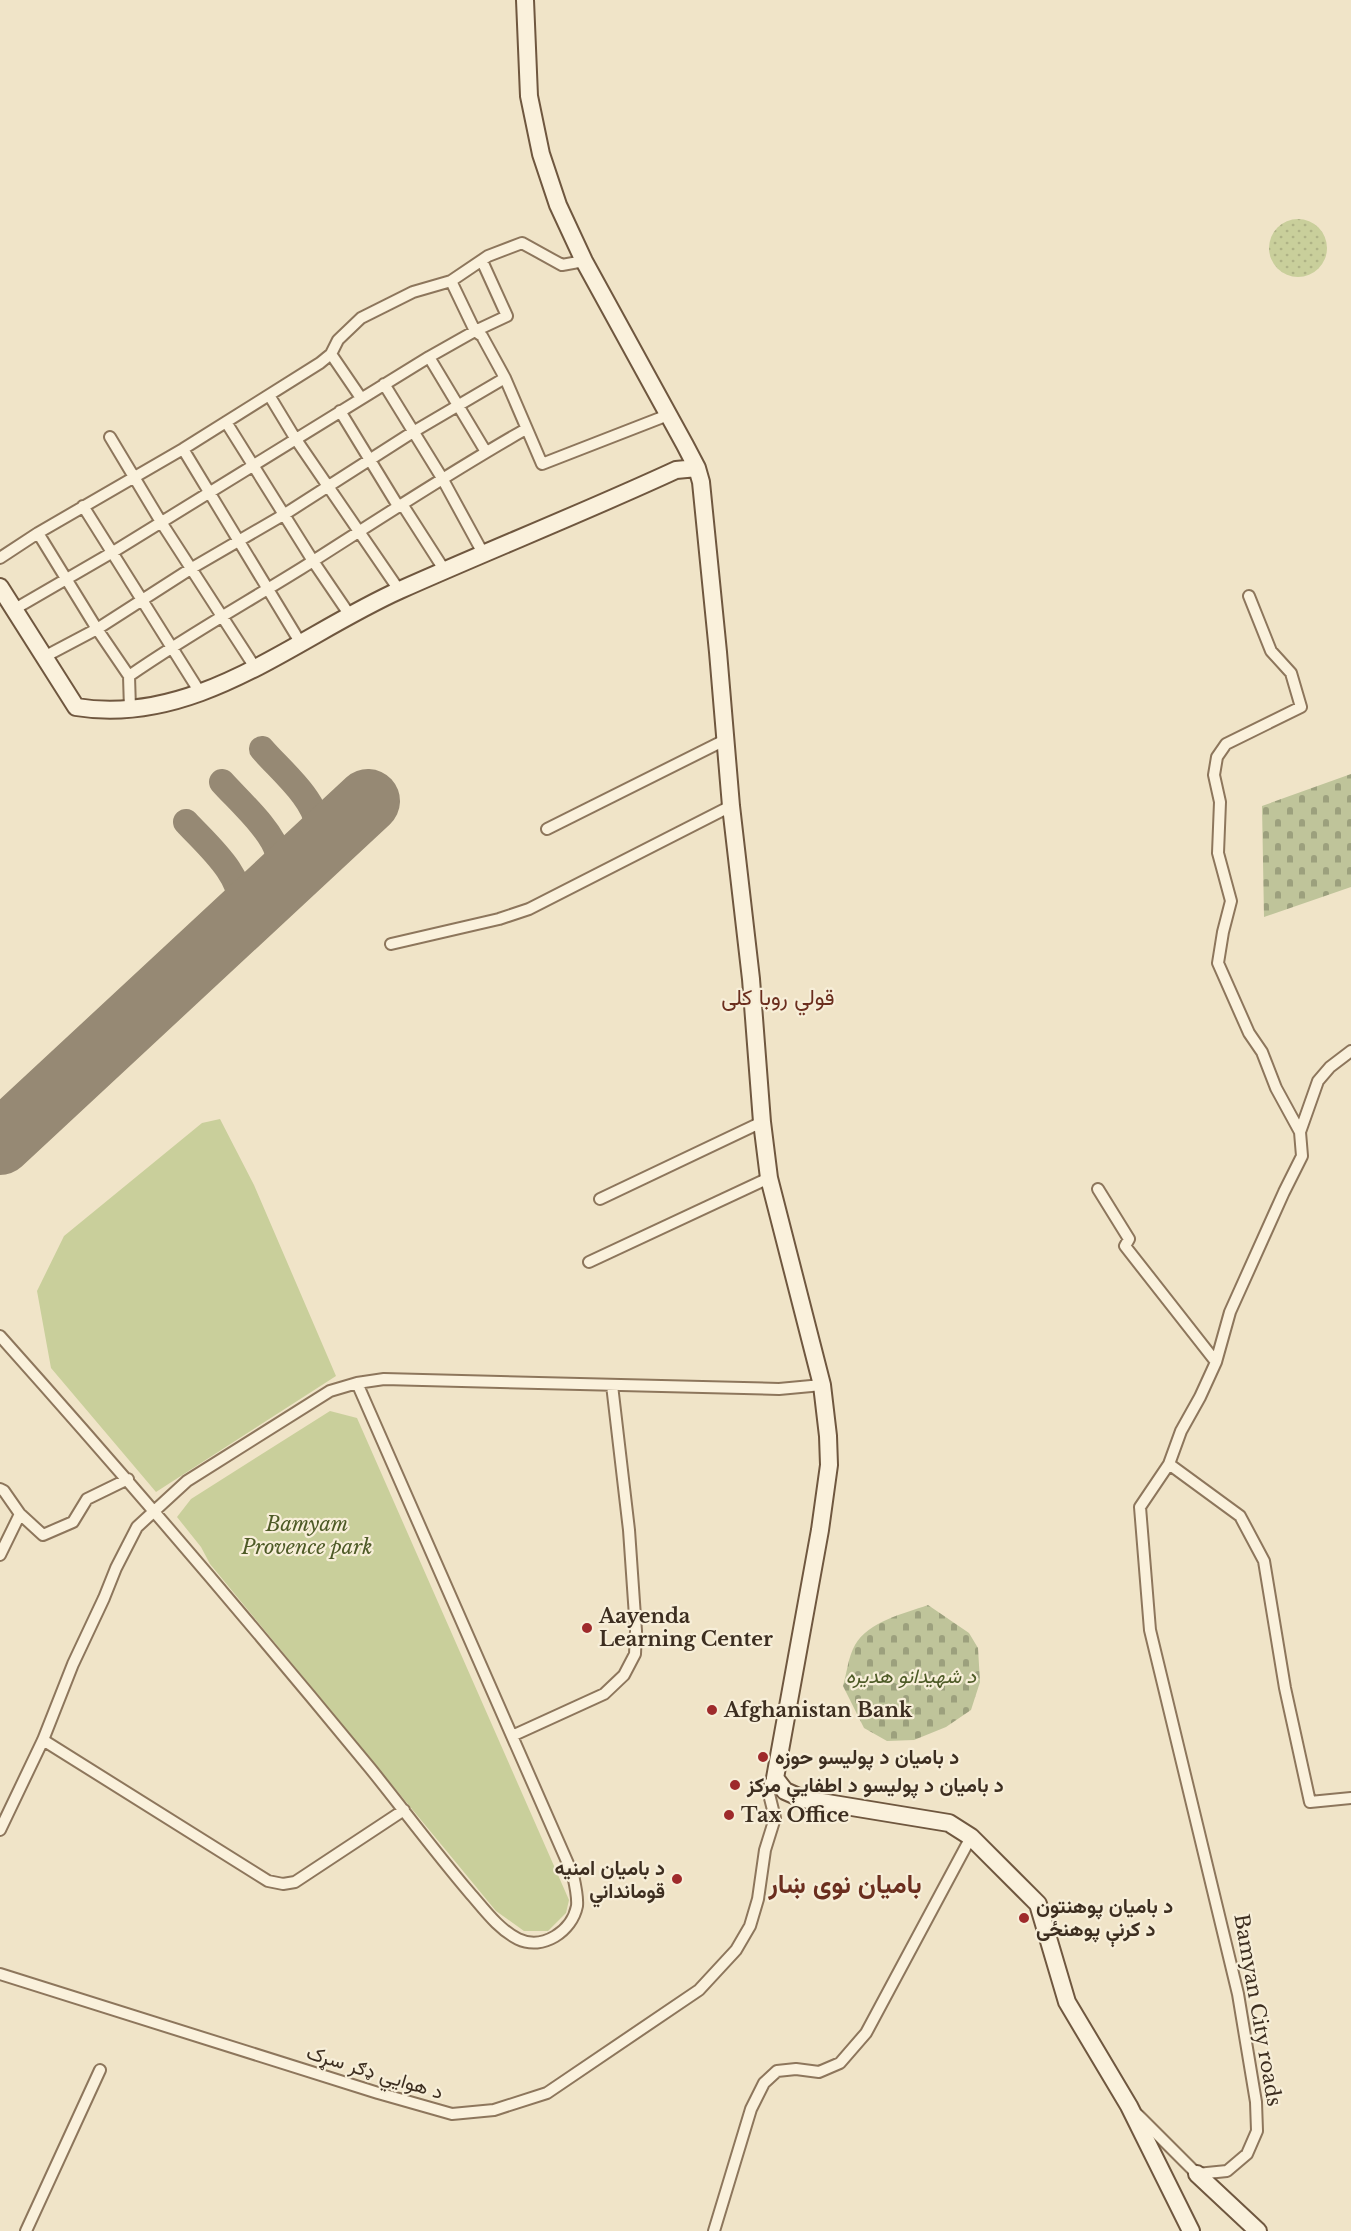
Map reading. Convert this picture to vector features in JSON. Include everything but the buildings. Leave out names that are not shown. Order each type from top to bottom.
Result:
[{"type":"street","points":[[525,0],[529,96],[541,154],[558,205],[584,261],[697,468],[700,482],[769,1178],[822,1385],[828,1436],[829,1465],[820,1530],[775,1778],[784,1791],[803,1799],[949,1823],[971,1836],[1038,1904],[1067,2002],[1129,2106],[1191,2231]]},
{"type":"street","points":[[0,558],[83,506],[183,449],[320,363],[331,354],[338,340],[361,318],[413,292],[451,281],[488,256],[522,243],[562,265],[584,261]]},
{"type":"street","points":[[13,610],[113,552],[429,357],[507,316],[482,261]]},
{"type":"street","points":[[451,281],[475,331],[482,336],[505,378],[542,464],[668,415]]},
{"type":"street","points":[[331,354],[361,398]]},
{"type":"street","points":[[429,357],[486,452]]},
{"type":"street","points":[[44,657],[96,629],[192,568],[285,514],[458,404],[505,378]]},
{"type":"street","points":[[384,384],[442,478],[484,555]]},
{"type":"street","points":[[269,395],[295,438],[399,590]]},
{"type":"street","points":[[340,411],[370,460],[445,571]]},
{"type":"street","points":[[226,422],[348,614]]},
{"type":"street","points":[[129,676],[172,646],[313,561],[442,478],[526,429]]},
{"type":"street","points":[[110,437],[161,522],[224,616],[256,669]]},
{"type":"street","points":[[183,449],[300,642]]},
{"type":"street","points":[[0,587],[76,707],[92,710],[130,709],[201,694],[256,669],[348,614],[399,590],[676,470],[697,468]]},
{"type":"street","points":[[83,506],[201,694]]},
{"type":"street","points":[[38,533],[96,629],[129,676],[130,709]]},
{"type":"street","points":[[1250,597],[1271,651],[1291,673],[1301,707],[1226,744],[1217,757],[1214,775],[1220,802],[1218,853],[1231,901],[1218,963],[1249,1033],[1262,1052],[1276,1089],[1300,1132]]},
{"type":"street","points":[[547,829],[725,740]]},
{"type":"street","points":[[391,944],[499,919],[529,909],[731,806]]},
{"type":"street","points":[[1300,1132],[1318,1081],[1351,1051]]},
{"type":"street","points":[[600,1199],[762,1122]]},
{"type":"street","name":"Bamyan City roads","points":[[1197,2174],[1227,2170],[1247,2154],[1257,2131],[1256,2102],[1238,1994],[1150,1630],[1140,1507],[1169,1464],[1181,1431],[1200,1397],[1215,1362],[1230,1312],[1302,1156],[1300,1132]]},
{"type":"street","points":[[589,1262],[769,1178]]},
{"type":"street","points":[[1098,1189],[1129,1239],[1125,1246],[1215,1362]]},
{"type":"street","points":[[0,1336],[128,1479],[495,1922],[519,1940],[537,1942],[552,1940],[564,1931],[572,1920],[577,1905],[573,1875],[357,1383]]},
{"type":"street","points":[[0,1830],[43,1740],[73,1664],[136,1527],[187,1481],[330,1391],[357,1383],[384,1379],[779,1389],[822,1385]]},
{"type":"street","points":[[512,1736],[604,1694],[624,1675],[635,1654],[636,1631],[629,1530],[612,1385]]},
{"type":"street","points":[[1169,1464],[1240,1516],[1264,1561],[1285,1688],[1310,1802],[1351,1798]]},
{"type":"street","points":[[0,1490],[4,1491],[20,1514],[43,1535],[73,1522],[87,1499],[128,1479]]},
{"type":"street","points":[[0,1554],[20,1514]]},
{"type":"street","points":[[43,1740],[268,1881],[283,1884],[295,1882],[404,1810]]},
{"type":"street","name":"د هوايي ډګر سړک","points":[[0,1974],[452,2114],[494,2110],[547,2093],[699,1990],[736,1950],[750,1926],[758,1899],[765,1850],[775,1818],[769,1794],[770,1783],[775,1778]]},
{"type":"street","points":[[714,2231],[751,2109],[764,2083],[777,2071],[796,2069],[819,2072],[840,2063],[866,2033],[971,1836]]},
{"type":"street","points":[[26,2231],[100,2070]]},
{"type":"street","points":[[1129,2106],[1258,2231]]},
{"type":"green space","points":[[1292,219],[1304,219],[1319,227],[1327,242],[1327,254],[1319,269],[1304,277],[1292,277],[1277,269],[1269,254],[1269,242],[1277,227]]},
{"type":"green space","points":[[1351,774],[1351,887],[1264,917],[1262,806]]},
{"type":"green space","points":[[220,1119],[254,1185],[336,1376],[156,1492],[51,1368],[37,1291],[64,1236],[202,1123]]},
{"type":"green space","name":"Bamyam Provence park","points":[[330,1411],[357,1418],[569,1900],[566,1913],[548,1931],[524,1931],[496,1911],[210,1564],[201,1547],[177,1517],[191,1499]]},
{"type":"green space","name":"د شهیدانو هدیره","points":[[928,1605],[969,1633],[978,1648],[980,1682],[971,1710],[946,1727],[914,1740],[887,1741],[864,1728],[843,1686],[851,1655],[861,1637],[878,1624]]},
{"type":"taxiway","points":[[262,749],[304,795],[311,806],[317,826],[314,842],[307,857]]},
{"type":"taxiway","points":[[222,782],[262,826],[275,845],[278,864],[270,891]]},
{"type":"taxiway","points":[[186,822],[223,862],[237,885],[240,897],[239,909],[232,927]]},
{"type":"runway","points":[[0,1143],[368,801]]},
{"type":"place","name":"Aayenda Learning Center","points":[[587,1628]]},
{"type":"place","name":"Afghanistan Bank","points":[[712,1710]]},
{"type":"place","name":"د بامیان د پولیسو حوزه","points":[[763,1757]]},
{"type":"place","name":"د بامیان د پولیسو د اطفايې مرکز","points":[[735,1785]]},
{"type":"place","name":"Tax Office","points":[[729,1815]]},
{"type":"place","name":"د بامیان امنیه قومانداني","points":[[677,1879]]},
{"type":"place","name":"د بامیان پوهنتون د کرنې پوهنځی","points":[[1024,1918]]},
{"type":"district","name":"قولي روبا کلی","points":[[778,997]]},
{"type":"district","name":"باميان نوی ښار","points":[[845,1884]]}]
